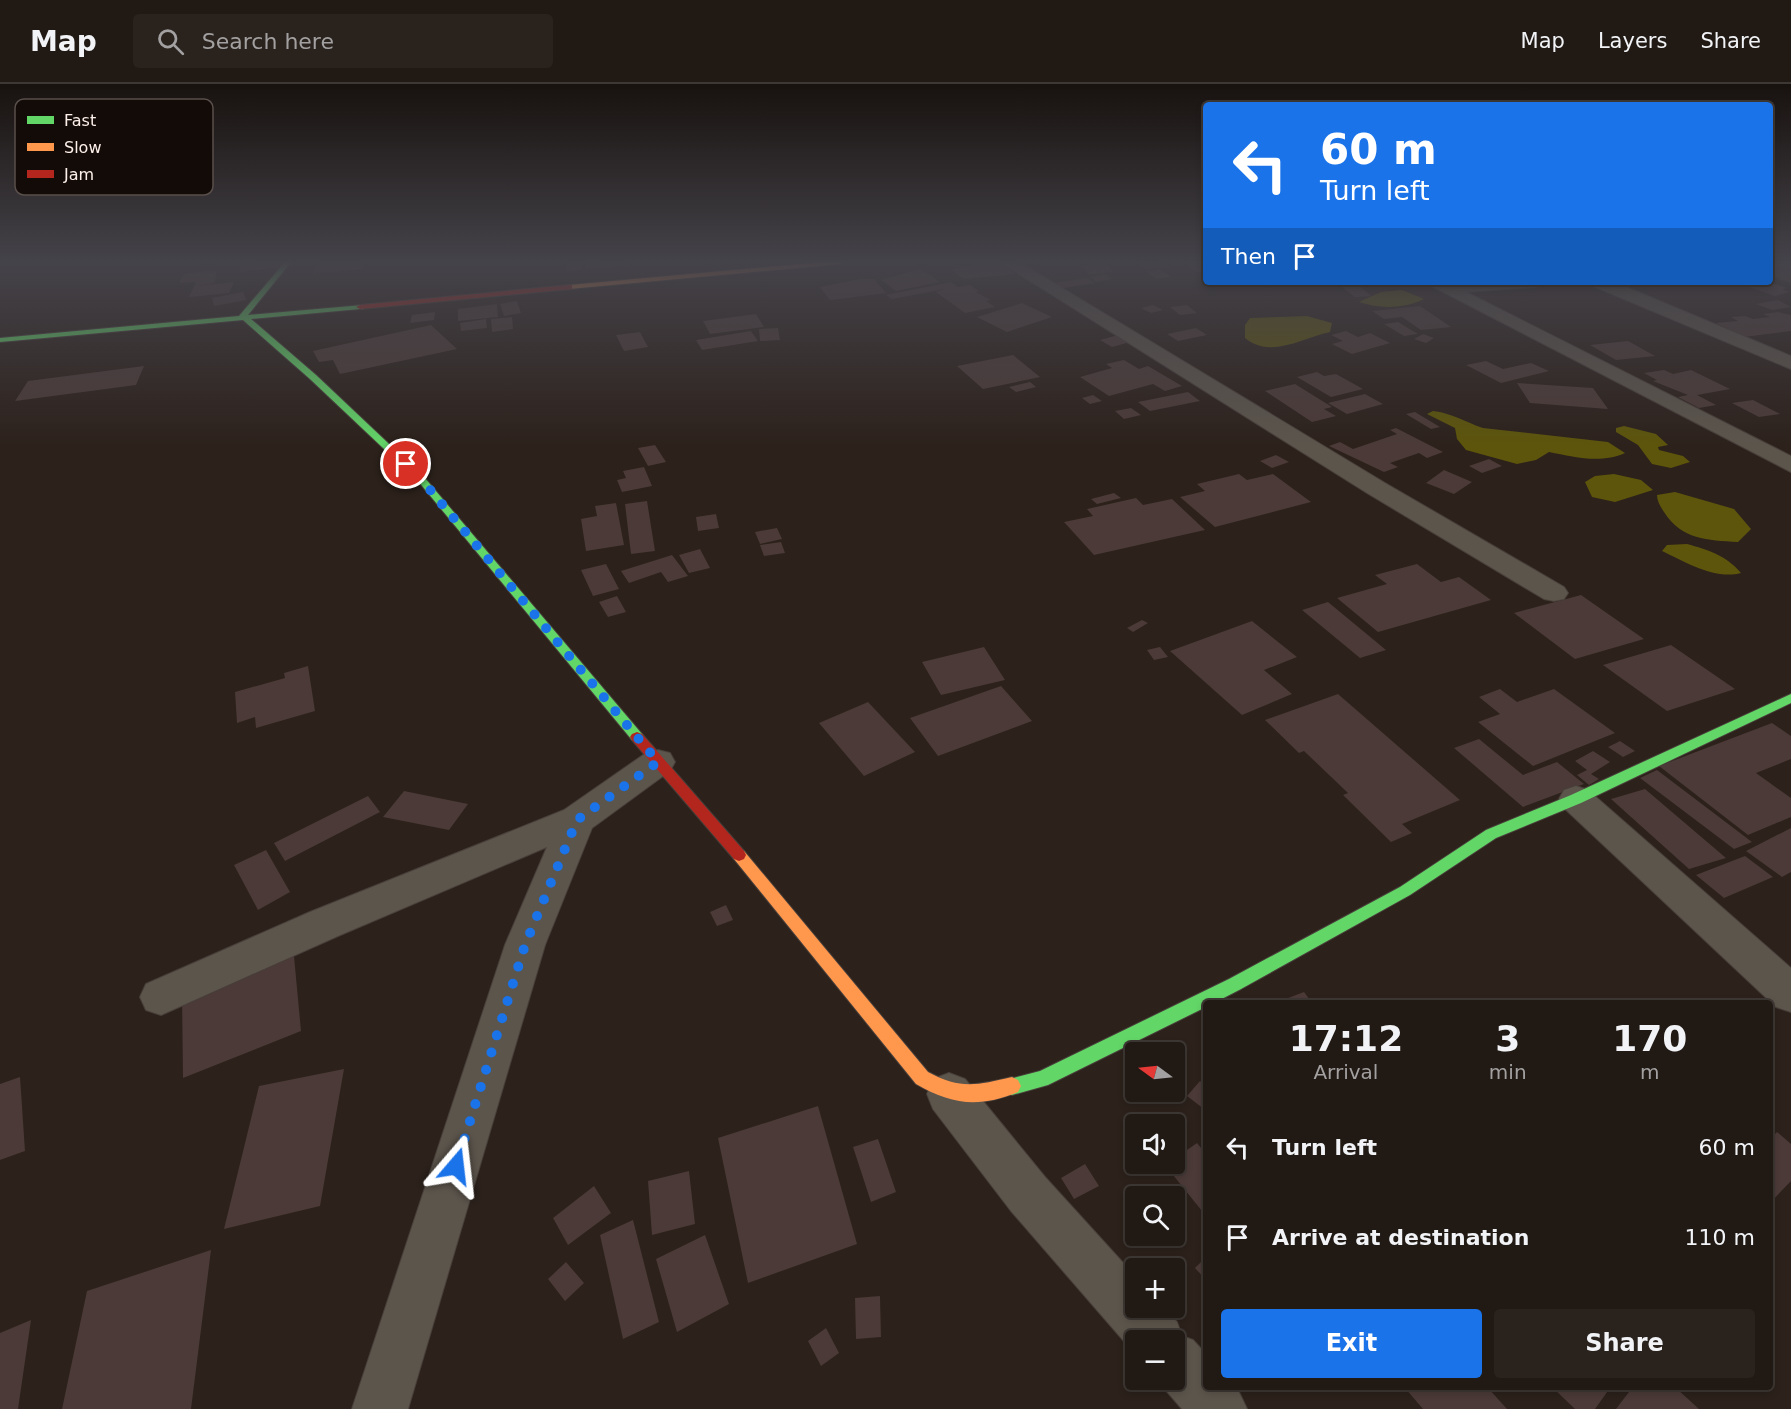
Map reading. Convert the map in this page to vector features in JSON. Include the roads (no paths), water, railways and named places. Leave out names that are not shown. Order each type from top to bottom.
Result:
[{"type":"street","points":[[0,340],[164,324]]},
{"type":"street","points":[[252,324],[313,376],[421,479],[658,762],[770,891],[922,1078],[949,1094],[1028,1194],[1148,1330]]},
{"type":"street","points":[[1109,324],[1376,488],[1554,593]]},
{"type":"street","points":[[1515,324],[1791,465]]},
{"type":"street","points":[[1698,324],[1791,363]]},
{"type":"street","points":[[949,1094],[971,1096],[1042,1079],[1235,984],[1385,902],[1491,834],[1576,799],[1791,698]]},
{"type":"street","points":[[161,997],[324,924],[577,820],[658,762]]},
{"type":"street","points":[[1576,799],[1791,994]]},
{"type":"street","points":[[380,1409],[525,945],[577,820]]},
{"type":"street","points":[[1185,1371],[1219,1409]]}]
